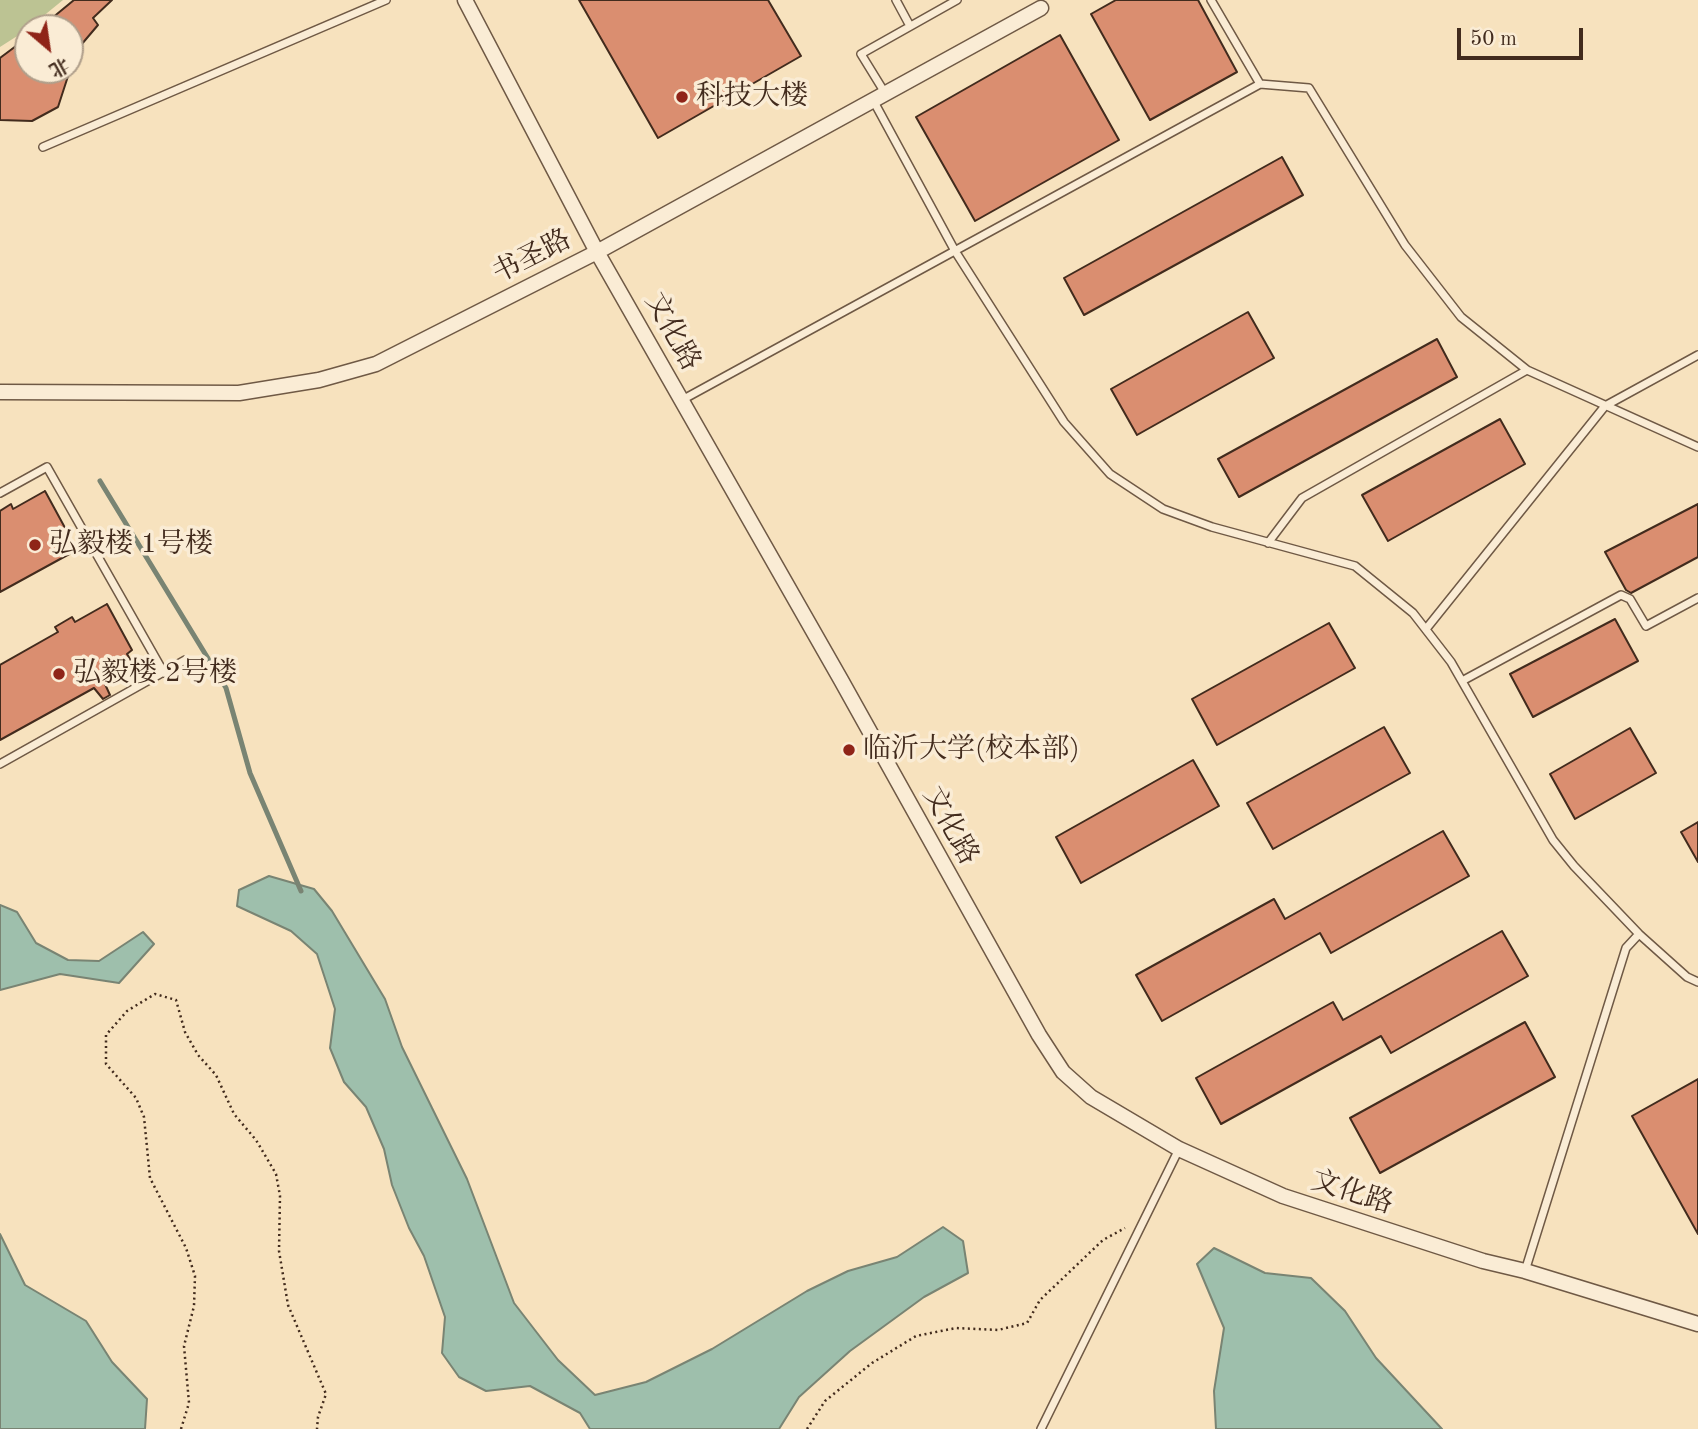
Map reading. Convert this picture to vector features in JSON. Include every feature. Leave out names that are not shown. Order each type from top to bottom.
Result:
[{"type":"street","name":"文化路","points":[[470,2],[597,252],[1039,1035],[1063,1072],[1091,1097],[1179,1149],[1283,1196],[1483,1261],[1525,1271],[1698,1324]]},
{"type":"street","name":"书圣路","points":[[0,392],[239,393],[319,380],[376,364],[597,252],[1041,8]]},
{"type":"lane","points":[[43,147],[386,0]]},
{"type":"lane","points":[[896,0],[910,26]]},
{"type":"lane","points":[[957,0],[862,54],[879,97],[955,251],[1064,422],[1110,474],[1163,509],[1212,527],[1355,566],[1413,613],[1451,662],[1553,840],[1639,934],[1687,977],[1698,982]]},
{"type":"lane","points":[[1211,0],[1260,84]]},
{"type":"lane","points":[[682,400],[1260,84],[1308,88],[1405,245],[1461,317],[1527,370],[1698,447]]},
{"type":"lane","points":[[1426,629],[1605,406],[1698,355]]},
{"type":"lane","points":[[1268,543],[1302,498],[1527,370]]},
{"type":"lane","points":[[0,493],[47,467],[163,673]]},
{"type":"lane","points":[[1462,681],[1621,595],[1630,599],[1646,626],[1698,598]]},
{"type":"lane","points":[[0,764],[185,660]]},
{"type":"lane","points":[[1525,1271],[1626,948],[1639,934]]},
{"type":"lane","points":[[1041,1429],[1179,1149]]},
{"type":"path","points":[[181,1429],[189,1403],[184,1346],[194,1307],[195,1276],[186,1248],[150,1178],[144,1117],[136,1098],[106,1064],[106,1035],[127,1011],[155,994],[176,1000],[185,1032],[198,1055],[216,1075],[234,1114],[256,1140],[276,1174],[280,1196],[279,1251],[288,1305],[326,1394],[317,1429]]},
{"type":"path","points":[[807,1429],[825,1401],[872,1363],[916,1336],[956,1328],[998,1330],[1027,1324],[1040,1300],[1103,1240],[1147,1216]]},
{"type":"shaded area","points":[[0,0],[63,0],[46,14],[14,14],[14,38],[0,47]]},
{"type":"shaded area","points":[[269,876],[314,889],[332,911],[385,999],[402,1047],[467,1179],[514,1303],[558,1360],[595,1395],[646,1382],[712,1349],[807,1291],[848,1271],[897,1257],[943,1227],[963,1241],[968,1273],[924,1297],[850,1351],[799,1397],[779,1429],[590,1429],[580,1413],[530,1386],[486,1391],[459,1377],[442,1353],[445,1317],[424,1256],[409,1228],[392,1185],[384,1149],[366,1107],[344,1082],[330,1048],[335,1009],[317,954],[291,931],[237,906],[239,890]]},
{"type":"shaded area","points":[[0,905],[17,912],[36,943],[68,960],[99,961],[143,932],[154,944],[119,983],[60,974],[0,990]]},
{"type":"shaded area","points":[[0,1234],[25,1285],[86,1321],[112,1362],[147,1399],[145,1429],[0,1429]]},
{"type":"shaded area","points":[[1214,1248],[1265,1273],[1311,1278],[1345,1311],[1376,1358],[1442,1429],[1216,1429],[1214,1391],[1224,1328],[1197,1264]]},
{"type":"building","points":[[74,0],[112,0],[93,18],[98,25],[84,42],[84,14],[57,14]]},
{"type":"building","name":"科技大楼","points":[[579,0],[768,0],[801,56],[658,138]]},
{"type":"building","points":[[1116,0],[1198,0],[1237,72],[1150,120],[1091,14]]},
{"type":"building","points":[[1060,35],[1119,140],[975,221],[916,117]]},
{"type":"building","points":[[14,48],[14,84],[65,84],[58,107],[32,121],[0,120],[0,58]]},
{"type":"building","points":[[1282,157],[1303,195],[1084,315],[1064,278]]},
{"type":"building","points":[[1248,312],[1274,358],[1137,435],[1111,389]]},
{"type":"building","points":[[1437,339],[1457,377],[1239,497],[1218,459]]},
{"type":"building","points":[[1500,419],[1525,464],[1388,541],[1362,495]]},
{"type":"building","name":"弘毅楼 1号楼","points":[[45,491],[70,537],[65,539],[73,552],[0,592],[0,511],[11,504],[13,509]]},
{"type":"building","points":[[1698,504],[1698,557],[1631,593],[1626,590],[1605,552]]},
{"type":"building","name":"弘毅楼 2号楼","points":[[107,604],[132,650],[127,654],[134,666],[104,682],[110,695],[103,699],[94,688],[0,740],[0,665],[58,632],[55,627],[72,617],[75,622]]},
{"type":"building","points":[[1615,619],[1638,661],[1533,717],[1510,674]]},
{"type":"building","points":[[1329,623],[1355,668],[1217,745],[1192,699]]},
{"type":"building","points":[[1384,727],[1410,773],[1273,849],[1247,803]]},
{"type":"building","points":[[1630,728],[1656,773],[1575,819],[1550,774]]},
{"type":"building","points":[[1193,760],[1219,806],[1081,883],[1056,837]]},
{"type":"building","points":[[1698,822],[1698,862],[1681,832]]},
{"type":"building","points":[[1443,831],[1469,876],[1331,953],[1320,933],[1162,1021],[1136,975],[1274,899],[1285,919]]},
{"type":"building","points":[[1502,931],[1528,976],[1391,1053],[1381,1036],[1221,1124],[1196,1078],[1333,1002],[1343,1020]]},
{"type":"building","points":[[1525,1022],[1555,1077],[1380,1173],[1350,1118]]},
{"type":"building","points":[[1698,1079],[1698,1234],[1632,1116]]},
{"type":"waterway","points":[[100,481],[226,688],[250,773],[301,891]]},
{"type":"place","name":"科技大楼","points":[[682,97]]},
{"type":"place","name":"弘毅楼 1号楼","points":[[35,545]]},
{"type":"place","name":"弘毅楼 2号楼","points":[[59,674]]},
{"type":"place","name":"临沂大学(校本部)","points":[[849,750]]}]
